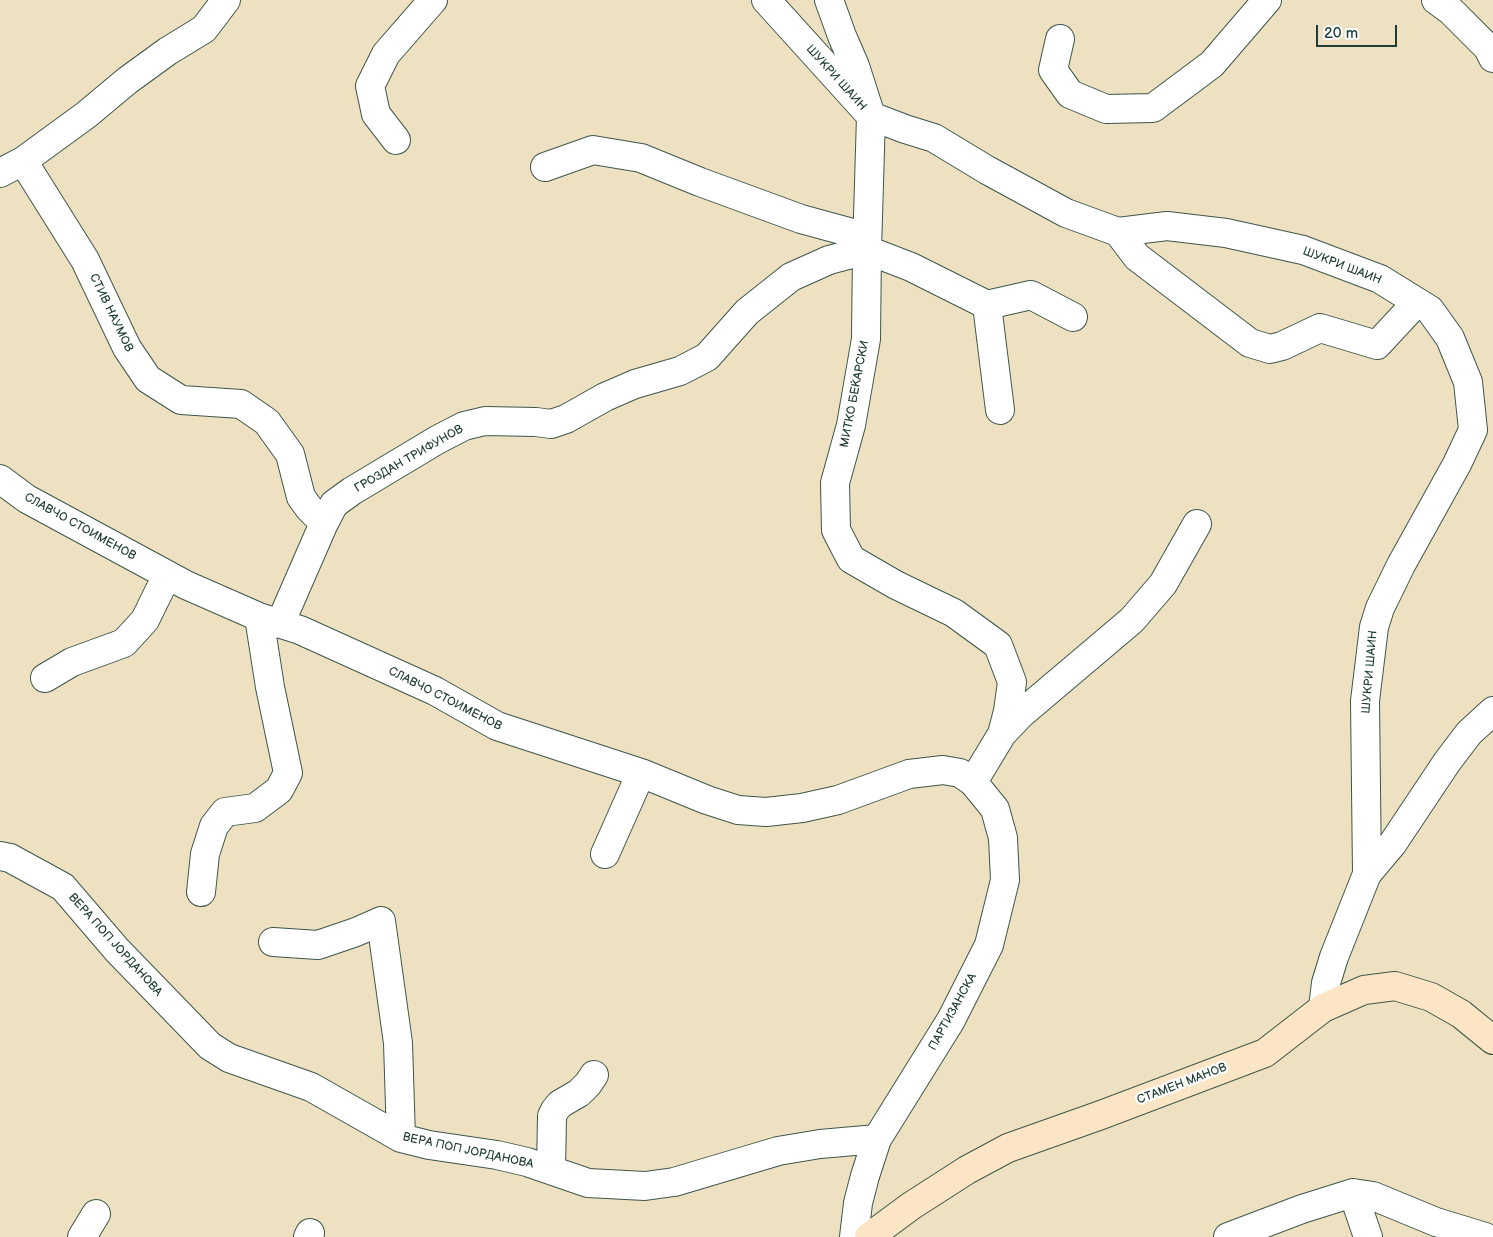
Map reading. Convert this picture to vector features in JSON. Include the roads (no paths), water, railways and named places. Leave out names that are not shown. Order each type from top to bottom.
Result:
[{"type":"street","points":[[12,167],[86,115],[128,80],[168,51],[204,29],[226,0]]},
{"type":"street","points":[[396,140],[376,114],[370,86],[386,54],[433,0]]},
{"type":"street","name":"ШУКРИ ШАИН","points":[[766,0],[871,116],[934,138],[987,170],[1066,213],[1118,232],[1166,226],[1226,233],[1304,250],[1380,279],[1430,310],[1450,338],[1468,382],[1483,431],[1457,464],[1401,565],[1380,608],[1374,627],[1365,700],[1367,874],[1334,957],[1326,984],[1323,1008]]},
{"type":"street","name":"МИТКО БЕЌАРСКИ","points":[[829,0],[855,66],[871,116],[866,339],[851,425],[835,483],[836,530],[851,559],[896,585],[954,613],[998,645],[1012,682],[1008,711],[1002,734],[973,782]]},
{"type":"street","points":[[1060,39],[1053,70],[1070,94],[1106,108],[1153,108],[1212,64],[1267,0]]},
{"type":"street","points":[[1436,0],[1451,11],[1488,48],[1493,58]]},
{"type":"street","points":[[545,167],[593,150],[641,158],[700,182],[867,243],[987,305],[1031,295],[1073,317]]},
{"type":"street","name":"СТИВ НАУМОВ","points":[[12,167],[85,260],[127,348],[148,379],[181,400],[241,404],[266,422],[290,454],[301,497],[324,523]]},
{"type":"street","points":[[1118,232],[1137,257],[1250,343],[1270,349],[1282,346],[1320,328],[1377,345],[1418,302]]},
{"type":"street","name":"ГРОЗДАН ТРИФУНОВ","points":[[270,620],[334,504],[352,491],[464,426],[485,421],[551,424],[566,419],[605,397],[635,384],[680,372],[707,357],[747,312],[791,276],[867,243]]},
{"type":"street","points":[[987,305],[1000,410]]},
{"type":"street","name":"СЛАВЧО СТОИМЕНОВ","points":[[0,479],[27,499],[167,575],[270,620],[300,630],[435,691],[497,726],[641,773],[707,800],[738,810],[766,812],[802,808],[838,800],[909,774],[943,770],[960,773],[973,782]]},
{"type":"street","points":[[1002,734],[1021,714],[1132,620],[1163,584],[1197,524]]},
{"type":"street","points":[[45,678],[72,662],[124,643],[144,620],[167,575]]},
{"type":"street","points":[[201,892],[205,854],[214,826],[226,812],[255,808],[279,790],[288,773],[270,687],[270,620]]},
{"type":"street","points":[[1367,874],[1393,844],[1447,762],[1469,733],[1493,711]]},
{"type":"street","points":[[605,854],[641,773]]},
{"type":"street","name":"ПАРТИЗАНСКА","points":[[854,1237],[858,1203],[877,1139],[951,1020],[990,945],[1005,880],[1003,838],[995,809],[973,782]]},
{"type":"street","name":"ВЕРА ПОП ЈОРДАНОВА","points":[[0,856],[10,858],[63,887],[117,950],[210,1046],[229,1058],[311,1087],[401,1138],[429,1145],[497,1155],[551,1170],[588,1183],[645,1186],[674,1182],[778,1151],[820,1144],[877,1139]]},
{"type":"street","points":[[273,942],[318,945],[381,921],[398,1043],[401,1138]]},
{"type":"street","name":"СТАМЕН МАНОВ","points":[[869,1237],[911,1206],[967,1170],[1008,1148],[1110,1112],[1265,1053],[1323,1008],[1364,990],[1395,986],[1430,996],[1461,1014],[1493,1040]]},
{"type":"street","points":[[551,1170],[552,1116],[560,1104],[579,1093],[594,1075]]},
{"type":"street","points":[[1228,1237],[1302,1209],[1353,1193],[1373,1196],[1436,1222],[1485,1237]]},
{"type":"street","points":[[1353,1193],[1368,1237]]},
{"type":"street","points":[[82,1237],[96,1214]]}]
